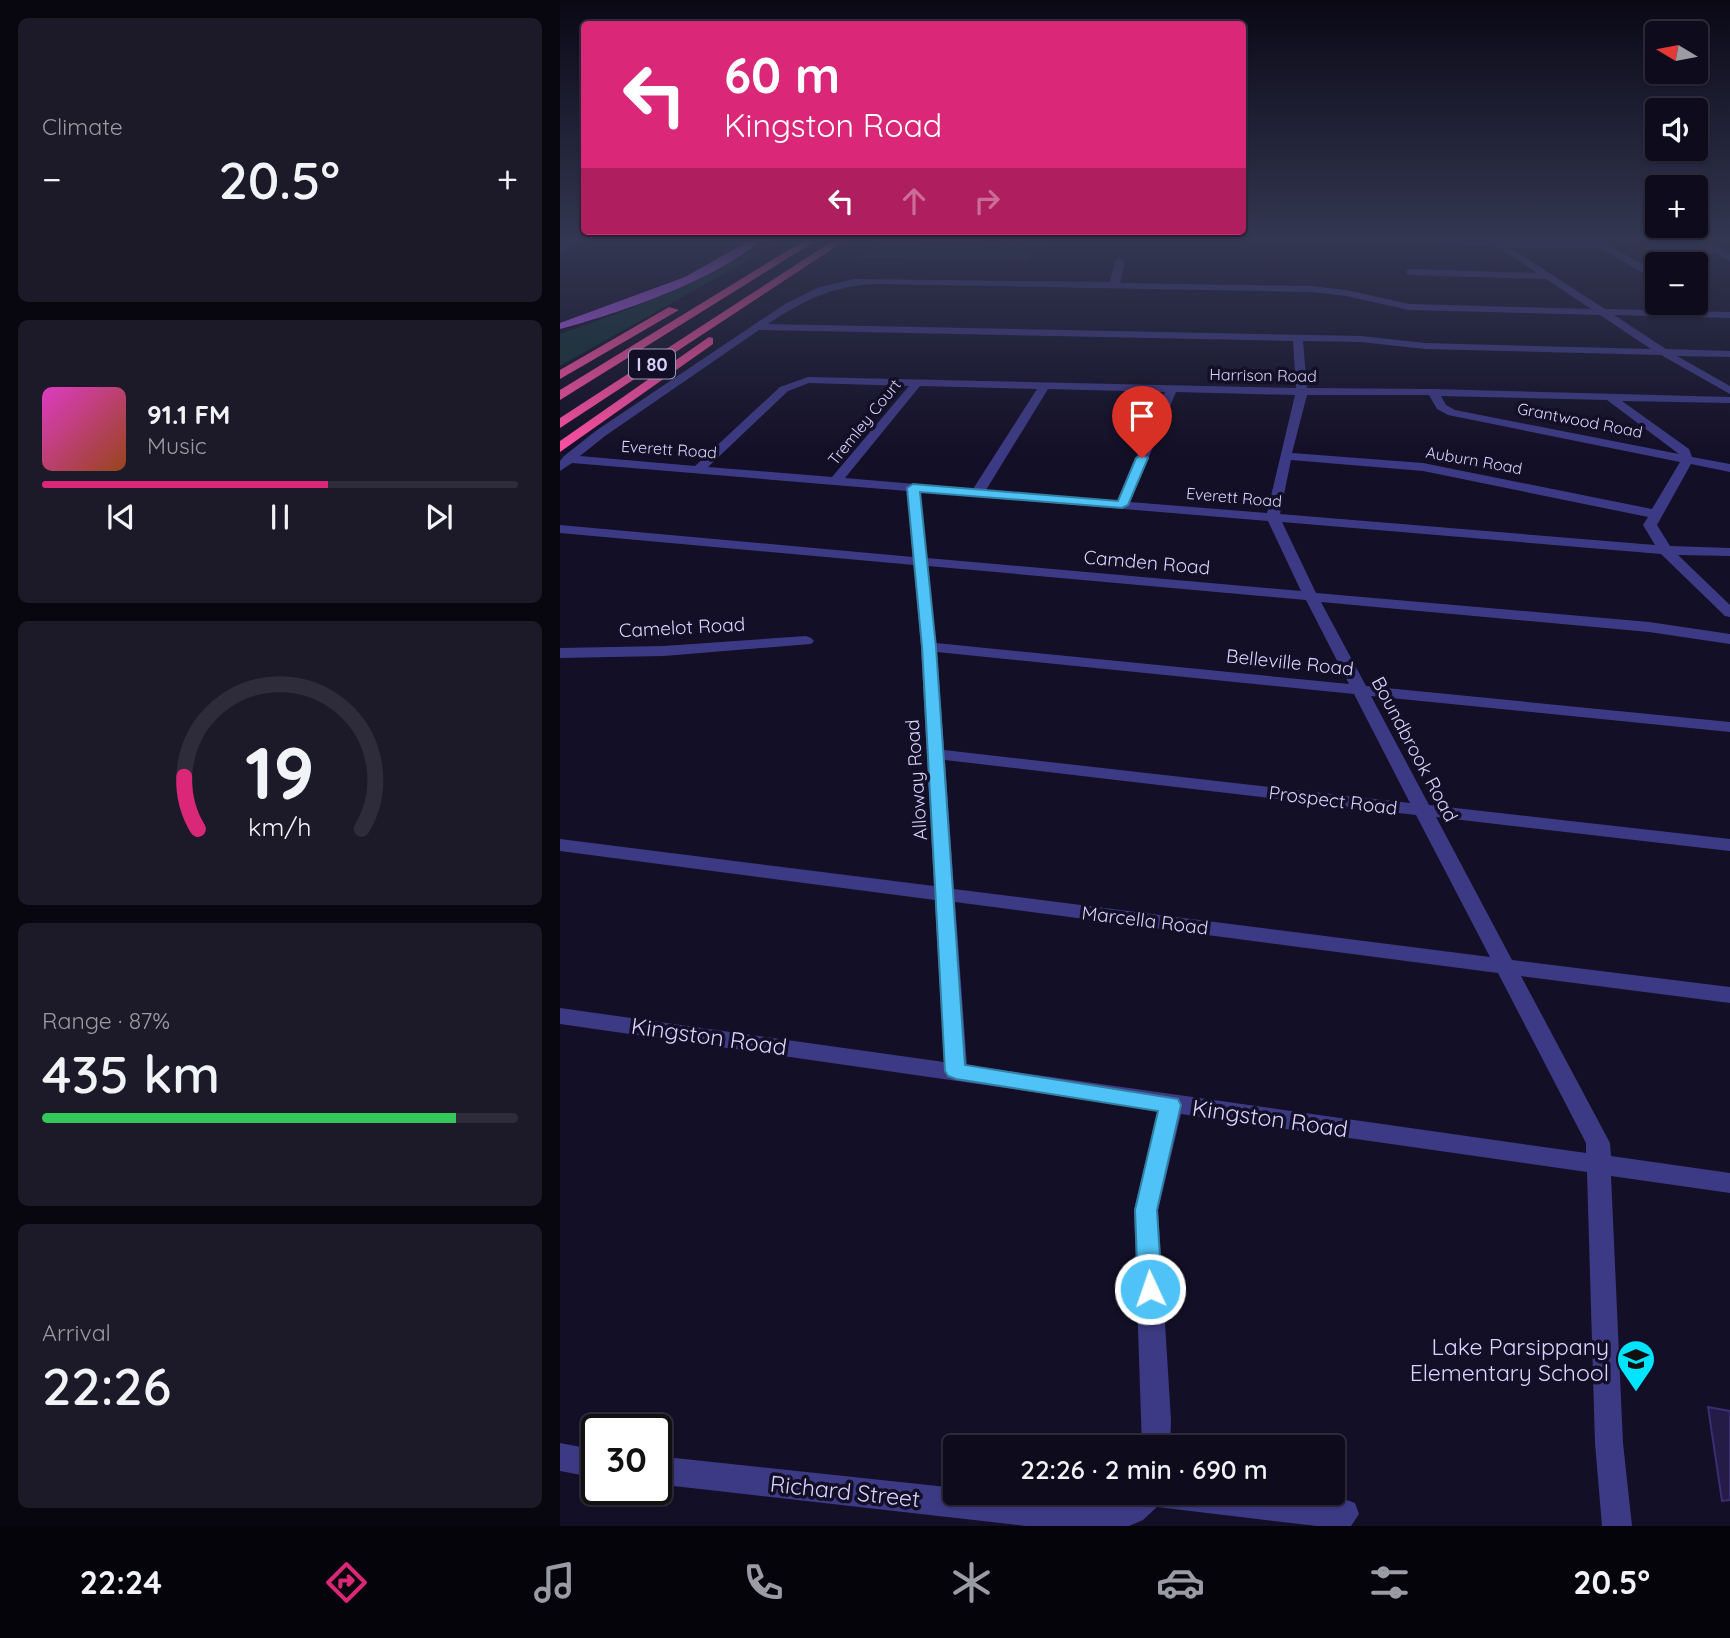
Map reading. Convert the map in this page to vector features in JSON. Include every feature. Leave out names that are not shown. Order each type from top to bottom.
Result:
[{"type":"highway","points":[[560,375],[676,309]]},
{"type":"highway","name":"I 80","points":[[560,396],[700,309]]},
{"type":"highway","name":"I 80","points":[[560,424],[734,309]]},
{"type":"highway","points":[[563,458],[648,387],[747,312],[746,309]]},
{"type":"main road","points":[[562,324],[609,309]]},
{"type":"street","points":[[563,458],[785,309]]},
{"type":"street","points":[[1494,309],[1726,314]]},
{"type":"street","points":[[1597,309],[1730,391]]},
{"type":"street","points":[[758,327],[1361,339],[1425,346],[1730,354]]},
{"type":"street","points":[[1273,518],[1285,456],[1302,391],[1298,338]]},
{"type":"street","name":"Harrison Road","points":[[699,469],[784,388],[808,380],[1730,400]]},
{"type":"street","name":"Tremley Court","points":[[836,481],[917,383]]},
{"type":"street","points":[[977,493],[1044,386]]},
{"type":"street","points":[[1122,505],[1172,388]]},
{"type":"street","name":"Grantwood Road","points":[[1433,392],[1441,407],[1452,413],[1730,468]]},
{"type":"street","points":[[1610,397],[1685,452],[1687,460],[1650,525],[1665,551],[1730,613]]},
{"type":"street","name":"Auburn Road","points":[[1285,456],[1434,469],[1655,514]]},
{"type":"street","name":"Everett Road","points":[[563,458],[1665,551],[1730,552]]},
{"type":"street","name":"Alloway Road","points":[[913,488],[929,647],[956,1071]]},
{"type":"street","name":"Boundbrook Road","points":[[1273,518],[1310,596],[1598,1143],[1609,1443],[1617,1526]]},
{"type":"street","name":"Camden Road","points":[[560,528],[1636,625],[1730,639]]},
{"type":"street","name":"Camelot Road","points":[[560,653],[806,641]]},
{"type":"street","name":"Belleville Road","points":[[929,647],[1730,727]]},
{"type":"street","name":"Prospect Road","points":[[935,754],[1730,845]]},
{"type":"street","name":"Marcella Road","points":[[560,845],[1730,995]]},
{"type":"street","name":"Kingston Road","points":[[560,1016],[1730,1183]]},
{"type":"street","points":[[1156,1435],[1146,1210],[1171,1105]]},
{"type":"street","points":[[560,1457],[581,1461]]},
{"type":"street","name":"Richard Street","points":[[672,1472],[943,1502]]},
{"type":"street","name":"Richard Street","points":[[972,1505],[1098,1519],[1130,1513],[1141,1505]]},
{"type":"street","points":[[1264,1505],[1344,1514]]},
{"type":"green space","points":[[629,309],[661,309],[560,366],[560,334]]},
{"type":"building","points":[[1708,1407],[1730,1411],[1730,1500],[1722,1501]]},
{"type":"place","name":"Lake Parsippany Elementary School","points":[[1636,1393]]},
{"type":"route","points":[[1142,458],[1122,505],[913,488],[929,647],[956,1071],[1171,1105],[1146,1210],[1150,1289]]}]
